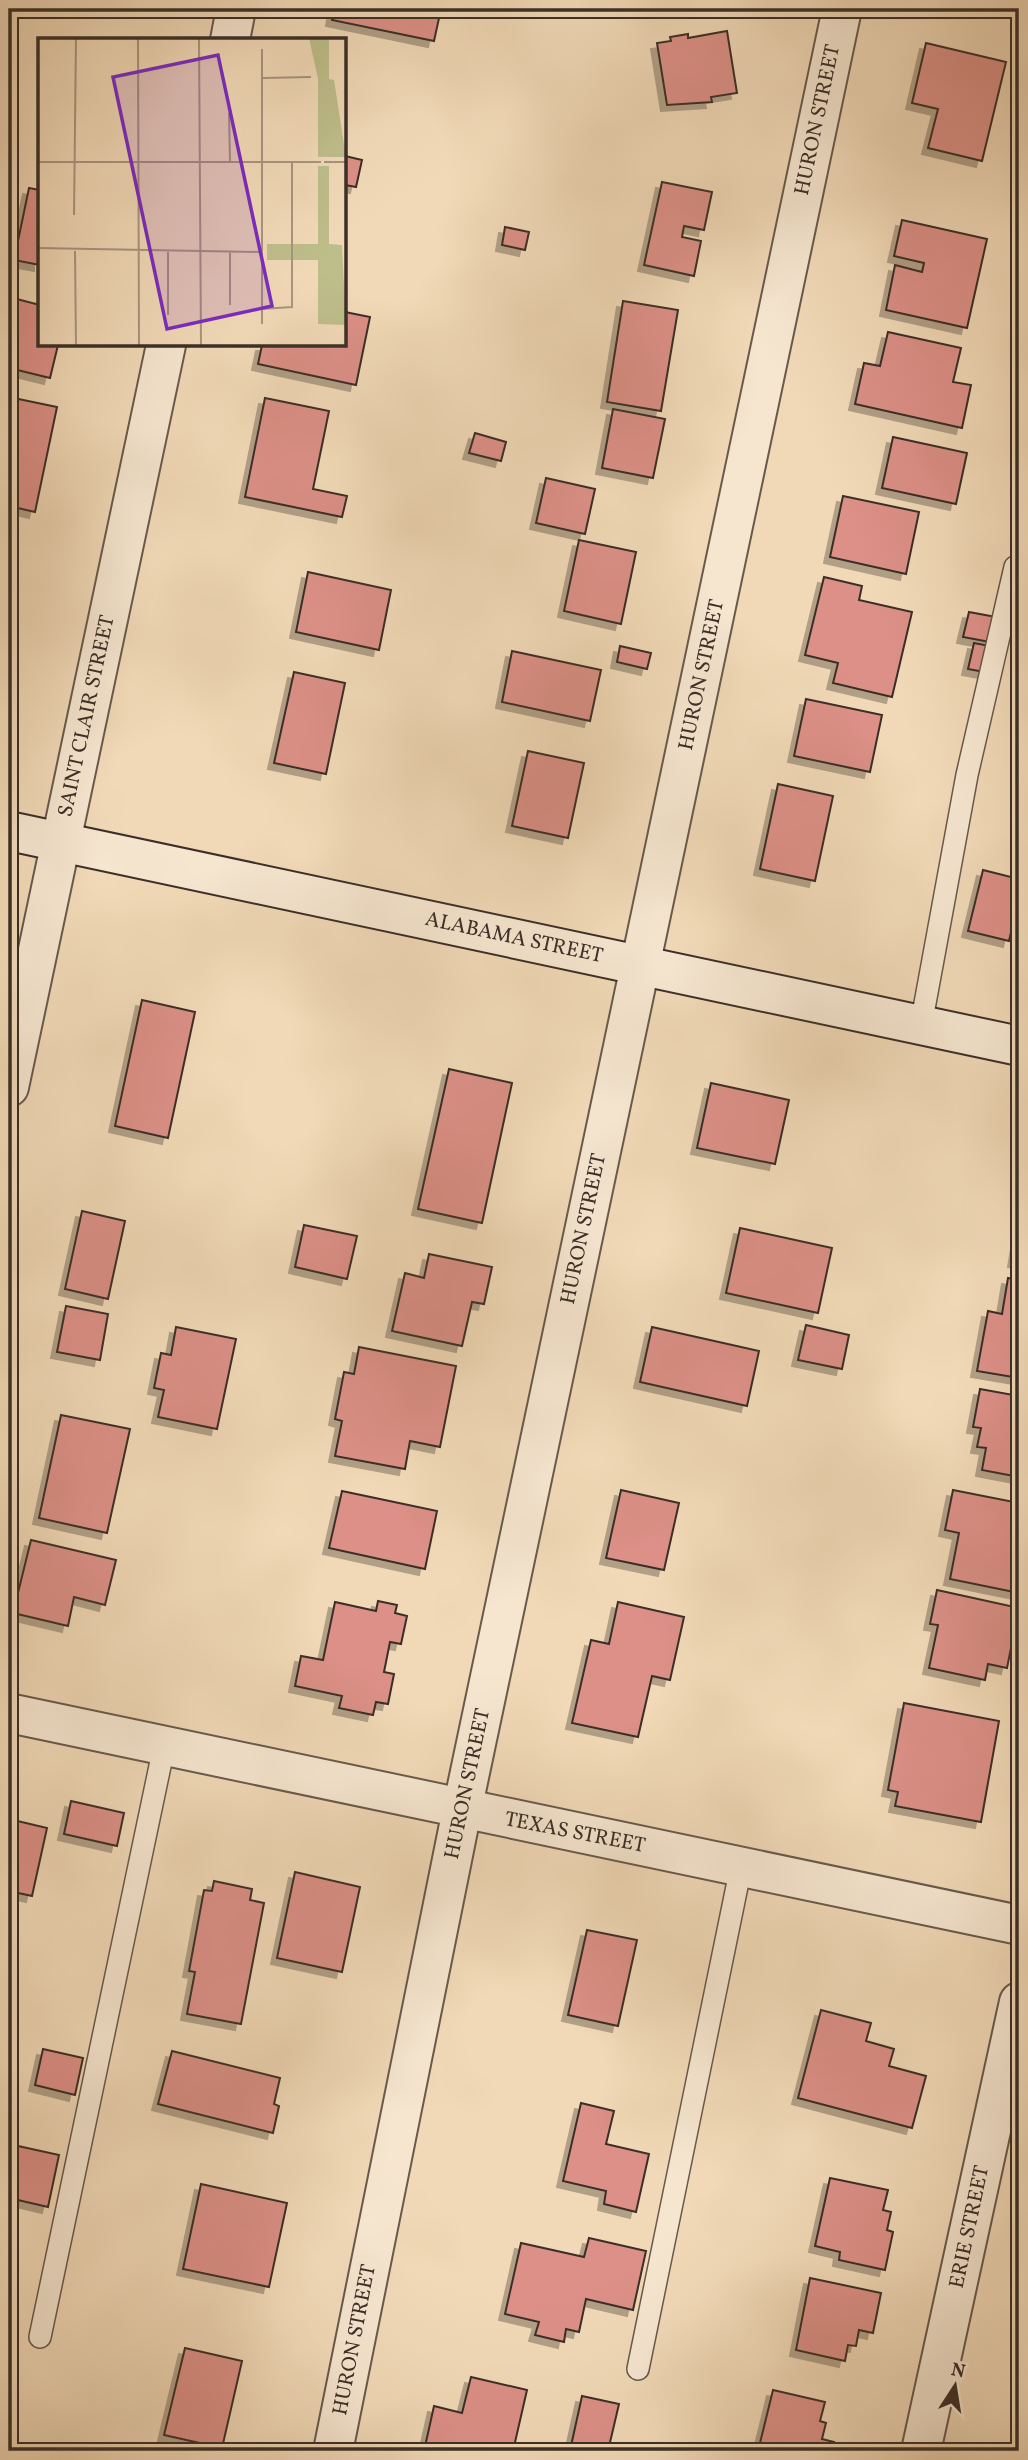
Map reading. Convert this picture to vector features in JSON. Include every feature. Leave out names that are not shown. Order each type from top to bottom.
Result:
[{"type":"street","points":[[230,38],[236,9]]},
{"type":"street","name":"HURON STREET","points":[[333,2451],[462,1810],[842,9]]},
{"type":"street","name":"SAINT CLAIR STREET","points":[[9,1087],[166,346]]},
{"type":"street","name":"ALABAMA STREET","points":[[9,831],[1019,1046]]},
{"type":"street","name":"TEXAS STREET","points":[[9,1713],[1019,1925]]},
{"type":"street","name":"ERIE STREET","points":[[920,2451],[1019,2002]]},
{"type":"lane","points":[[921,1025],[967,775],[1015,567]]},
{"type":"lane","points":[[40,2337],[164,1747]]},
{"type":"lane","points":[[638,2369],[741,1867]]},
{"type":"building","points":[[334,9],[441,9],[434,41],[332,20]]},
{"type":"building","points":[[727,31],[737,93],[711,97],[712,102],[667,105],[657,43],[671,41],[670,37],[688,34],[688,38]]},
{"type":"building","points":[[926,43],[1006,62],[982,161],[928,148],[938,109],[912,103]]},
{"type":"building","points":[[346,156],[362,160],[356,187],[346,185]]},
{"type":"building","points":[[662,182],[712,192],[704,230],[684,226],[682,237],[701,241],[694,276],[644,265]]},
{"type":"building","points":[[29,188],[38,190],[38,265],[14,260]]},
{"type":"building","points":[[902,220],[987,239],[967,328],[886,310],[895,265],[922,272],[924,263],[894,256]]},
{"type":"building","points":[[505,227],[529,232],[525,250],[502,245]]},
{"type":"building","points":[[9,297],[38,304],[38,346],[58,346],[50,378],[9,368]]},
{"type":"building","points":[[623,301],[678,310],[661,411],[607,402]]},
{"type":"building","points":[[346,312],[370,317],[356,385],[258,364],[262,346],[346,346]]},
{"type":"building","points":[[888,332],[961,348],[953,382],[971,385],[962,428],[855,404],[864,363],[880,366]]},
{"type":"building","points":[[9,397],[57,407],[35,512],[9,506]]},
{"type":"building","points":[[265,398],[329,411],[313,489],[347,496],[342,517],[245,497]]},
{"type":"building","points":[[613,409],[665,419],[653,478],[602,468]]},
{"type":"building","points":[[475,433],[506,442],[501,461],[469,453]]},
{"type":"building","points":[[893,437],[967,453],[956,504],[882,488]]},
{"type":"building","points":[[546,478],[595,489],[585,534],[536,523]]},
{"type":"building","points":[[843,496],[919,512],[906,574],[830,557]]},
{"type":"building","points":[[579,540],[636,552],[621,624],[564,611]]},
{"type":"building","points":[[308,572],[391,590],[379,650],[296,632]]},
{"type":"building","points":[[824,577],[862,586],[859,600],[912,612],[892,697],[833,683],[838,663],[805,655]]},
{"type":"building","points":[[969,612],[996,617],[990,642],[963,637]]},
{"type":"building","points":[[974,643],[995,647],[990,673],[968,669]]},
{"type":"building","points":[[620,646],[651,653],[647,669],[617,662]]},
{"type":"building","points":[[512,651],[601,670],[590,721],[502,702]]},
{"type":"building","points":[[294,672],[345,683],[326,774],[274,763]]},
{"type":"building","points":[[806,699],[882,715],[870,772],[794,756]]},
{"type":"building","points":[[528,751],[584,763],[568,838],[512,826]]},
{"type":"building","points":[[778,784],[833,796],[815,881],[760,869]]},
{"type":"building","points":[[983,870],[1019,879],[1019,911],[1016,910],[1009,941],[968,931]]},
{"type":"building","points":[[142,1000],[195,1012],[168,1138],[115,1126]]},
{"type":"building","points":[[449,1069],[512,1083],[482,1223],[418,1209]]},
{"type":"building","points":[[711,1083],[789,1100],[775,1164],[697,1148]]},
{"type":"building","points":[[82,1211],[125,1221],[108,1299],[65,1289]]},
{"type":"building","points":[[304,1225],[357,1236],[347,1279],[295,1267]]},
{"type":"building","points":[[740,1228],[832,1248],[818,1313],[726,1293]]},
{"type":"building","points":[[1019,1232],[1019,1262],[1014,1261]]},
{"type":"building","points":[[429,1254],[492,1267],[484,1304],[472,1302],[462,1346],[392,1331],[405,1273],[424,1278]]},
{"type":"building","points":[[1008,1278],[1019,1280],[1019,1378],[977,1371],[988,1311],[1002,1314]]},
{"type":"building","points":[[66,1306],[108,1314],[100,1360],[57,1352]]},
{"type":"building","points":[[806,1325],[849,1335],[842,1369],[798,1360]]},
{"type":"building","points":[[176,1327],[236,1339],[217,1429],[158,1417],[164,1390],[154,1388],[161,1353],[171,1355]]},
{"type":"building","points":[[652,1327],[759,1351],[747,1406],[640,1382]]},
{"type":"building","points":[[359,1347],[456,1366],[440,1447],[410,1441],[405,1469],[335,1456],[342,1421],[335,1419],[344,1372],[354,1374]]},
{"type":"building","points":[[980,1389],[1019,1396],[1019,1477],[982,1470],[986,1448],[977,1447],[981,1428],[973,1427]]},
{"type":"building","points":[[61,1415],[130,1429],[107,1533],[39,1518]]},
{"type":"building","points":[[621,1490],[679,1503],[664,1570],[606,1558]]},
{"type":"building","points":[[953,1490],[1019,1503],[1019,1593],[950,1579],[959,1533],[945,1530]]},
{"type":"building","points":[[342,1491],[437,1511],[425,1569],[329,1548]]},
{"type":"building","points":[[31,1540],[116,1560],[105,1605],[74,1597],[68,1626],[13,1613]]},
{"type":"building","points":[[937,1590],[1019,1608],[1007,1668],[988,1664],[985,1680],[929,1668],[938,1625],[930,1624]]},
{"type":"building","points":[[378,1601],[397,1605],[395,1613],[407,1616],[401,1644],[390,1642],[384,1672],[394,1674],[388,1704],[376,1702],[373,1715],[339,1708],[342,1696],[295,1686],[301,1656],[323,1660],[335,1602],[376,1611]]},
{"type":"building","points":[[618,1602],[684,1617],[670,1680],[652,1676],[638,1737],[572,1723],[591,1640],[609,1644]]},
{"type":"building","points":[[904,1703],[999,1721],[981,1822],[895,1806],[898,1792],[888,1790]]},
{"type":"building","points":[[71,1801],[124,1813],[117,1846],[64,1834]]},
{"type":"building","points":[[9,1819],[47,1828],[32,1896],[9,1891]]},
{"type":"building","points":[[295,1872],[360,1887],[342,1972],[277,1958]]},
{"type":"building","points":[[214,1881],[252,1889],[250,1900],[264,1903],[241,2024],[187,2014],[195,1972],[189,1971],[204,1890],[212,1891]]},
{"type":"building","points":[[587,1930],[637,1940],[618,2026],[568,2015]]},
{"type":"building","points":[[821,2010],[871,2023],[866,2041],[894,2049],[889,2066],[926,2076],[912,2128],[798,2098]]},
{"type":"building","points":[[43,2049],[83,2058],[75,2095],[35,2085]]},
{"type":"building","points":[[172,2051],[280,2078],[274,2104],[279,2106],[273,2133],[158,2104]]},
{"type":"building","points":[[581,2103],[614,2111],[606,2144],[649,2154],[636,2212],[604,2204],[606,2191],[563,2181]]},
{"type":"building","points":[[9,2144],[59,2155],[48,2207],[9,2198]]},
{"type":"building","points":[[830,2178],[888,2190],[883,2210],[891,2212],[887,2230],[893,2232],[885,2270],[839,2260],[840,2252],[815,2246]]},
{"type":"building","points":[[201,2184],[287,2203],[269,2287],[183,2269]]},
{"type":"building","points":[[589,2238],[646,2251],[633,2310],[586,2299],[579,2332],[566,2329],[564,2342],[535,2335],[539,2322],[505,2314],[521,2243],[584,2257]]},
{"type":"building","points":[[810,2278],[881,2293],[873,2333],[859,2330],[856,2346],[848,2345],[845,2361],[796,2350]]},
{"type":"building","points":[[185,2348],[242,2361],[222,2448],[164,2435]]},
{"type":"building","points":[[471,2377],[527,2390],[513,2451],[424,2451],[434,2406],[462,2413]]},
{"type":"building","points":[[773,2390],[825,2402],[820,2421],[826,2423],[822,2439],[834,2442],[832,2451],[758,2451]]},
{"type":"building","points":[[582,2396],[619,2404],[608,2451],[571,2446]]}]
